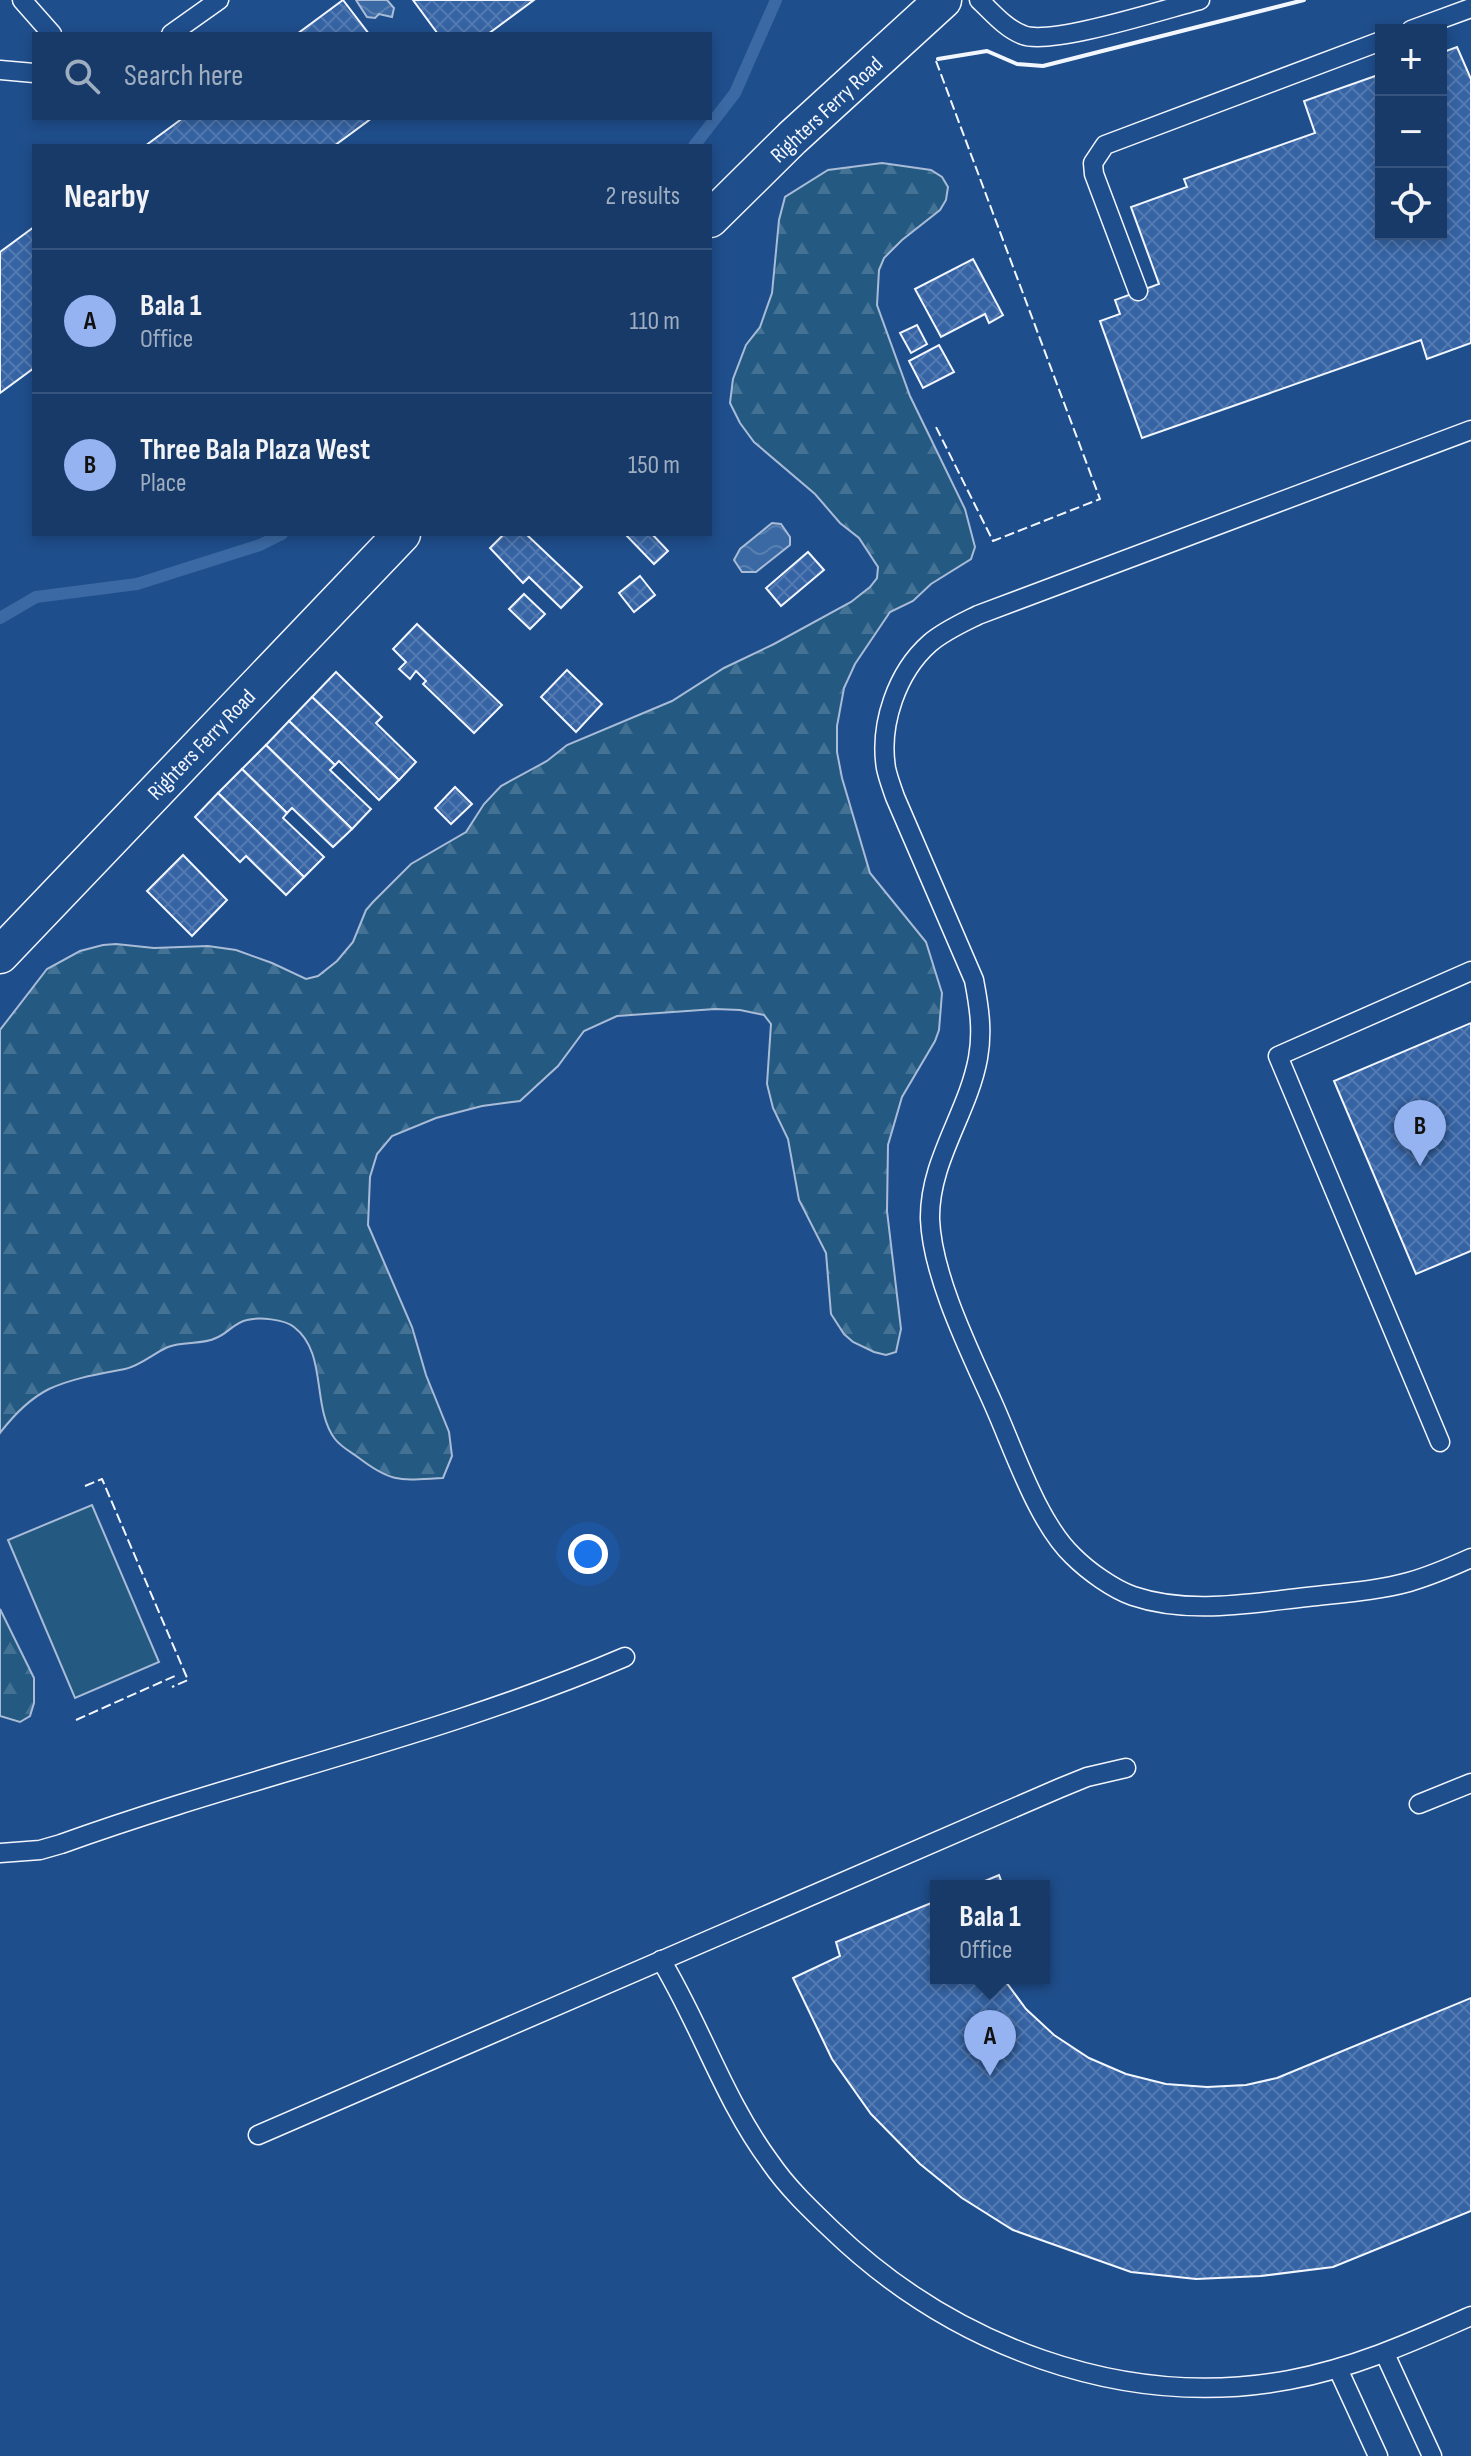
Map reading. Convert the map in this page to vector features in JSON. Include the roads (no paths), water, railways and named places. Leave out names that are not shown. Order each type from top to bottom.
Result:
[{"type":"street","name":"Righters Ferry Road","points":[[712,217],[792,138],[943,0]]},
{"type":"street","name":"Righters Ferry Road","points":[[0,955],[400,536]]},
{"type":"lane","points":[[22,0],[50,32]]},
{"type":"lane","points":[[174,32],[219,0]]},
{"type":"lane","points":[[979,0],[1010,29],[1023,35],[1050,38],[1200,0]]},
{"type":"lane","points":[[1427,24],[1471,8]]},
{"type":"lane","points":[[1138,291],[1094,174],[1093,163],[1105,145],[1375,43]]},
{"type":"lane","points":[[0,70],[32,73]]},
{"type":"lane","points":[[1471,430],[953,627],[930,643],[904,675],[897,687],[885,742],[886,768],[895,797],[974,980],[980,1008],[981,1035],[977,1060],[938,1166],[933,1190],[930,1216],[936,1262],[1035,1498],[1056,1536],[1073,1556],[1100,1577],[1132,1595],[1172,1604],[1221,1607],[1372,1590],[1410,1582],[1471,1558]]},
{"type":"lane","points":[[1440,1442],[1278,1056],[1471,971]]},
{"type":"lane","points":[[0,1853],[40,1850],[61,1844],[440,1724],[578,1677],[625,1657]]},
{"type":"lane","points":[[258,2135],[1073,1782],[1126,1768]]},
{"type":"lane","points":[[1419,1804],[1471,1783]]},
{"type":"lane","points":[[661,1960],[683,1997],[725,2089],[770,2163],[812,2210],[879,2272],[949,2319],[1025,2355],[1068,2368],[1157,2385],[1210,2388],[1253,2385],[1338,2369],[1385,2354],[1471,2316]]},
{"type":"lane","points":[[1385,2354],[1432,2456]]},
{"type":"lane","points":[[1338,2369],[1378,2456]]},
{"type":"water","points":[[356,0],[387,0],[394,8],[392,17],[379,14],[375,18],[367,17]]},
{"type":"water","points":[[772,523],[781,524],[790,537],[790,545],[756,572],[742,572],[734,560],[740,549]]},
{"type":"waterway","points":[[696,144],[735,93],[776,0]]},
{"type":"waterway","points":[[0,618],[36,597],[137,584],[260,545],[278,536]]},
{"type":"place","name":"Three Bala Plaza West","points":[[1420,1166]]},
{"type":"place","name":"Bala 1","points":[[990,2076]]}]
